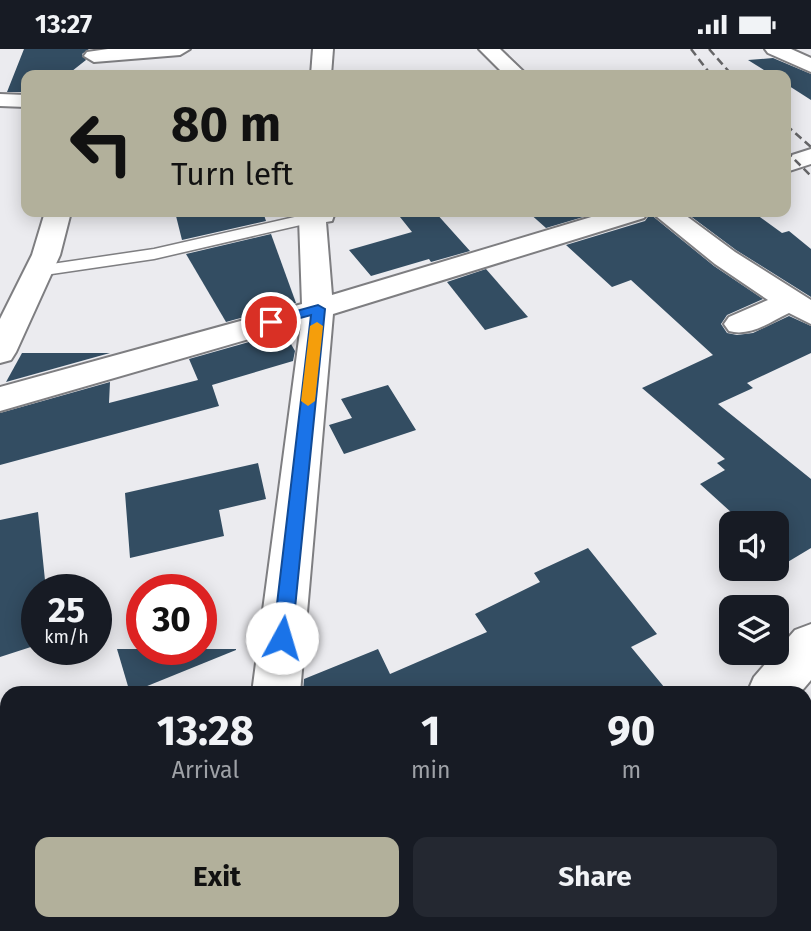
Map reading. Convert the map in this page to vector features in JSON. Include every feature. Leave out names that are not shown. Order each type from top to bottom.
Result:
[{"type":"street","points":[[93,60],[180,49]]},
{"type":"street","points":[[321,70],[323,49]]},
{"type":"street","points":[[489,49],[512,70]]},
{"type":"street","points":[[775,49],[811,67]]},
{"type":"street","points":[[0,100],[21,101]]},
{"type":"street","points":[[791,163],[811,156]]},
{"type":"street","points":[[0,352],[38,271],[56,217]]},
{"type":"street","points":[[277,686],[318,309],[324,217]]},
{"type":"street","points":[[0,399],[318,309],[619,217]]},
{"type":"street","points":[[671,217],[725,258],[801,307]]},
{"type":"street","points":[[740,324],[801,307]]},
{"type":"street","points":[[777,686],[811,645]]},
{"type":"lane","points":[[38,271],[154,254],[311,217]]},
{"type":"building","points":[[24,49],[89,49],[82,54],[86,60],[73,70],[21,70],[21,92],[7,92]]},
{"type":"building","points":[[773,58],[811,74],[811,100],[791,87],[791,70],[764,70],[748,60]]},
{"type":"building","points":[[176,217],[265,217],[266,221],[182,240]]},
{"type":"building","points":[[400,217],[439,217],[470,251],[431,262],[429,259],[371,276],[349,250],[412,232]]},
{"type":"building","points":[[534,217],[583,217],[546,228]]},
{"type":"building","points":[[654,217],[714,266],[763,299],[727,315],[721,324],[727,333],[753,333],[789,316],[811,326],[811,353],[747,383],[753,388],[718,404],[811,479],[811,548],[789,561],[789,511],[730,511],[700,484],[725,470],[717,463],[725,459],[642,388],[713,355],[631,280],[612,287],[566,245]]},
{"type":"building","points":[[692,217],[760,217],[782,233],[789,231],[811,249],[811,297],[736,250]]},
{"type":"building","points":[[271,234],[296,303],[226,322],[186,254]]},
{"type":"building","points":[[486,269],[528,317],[485,330],[447,282]]},
{"type":"building","points":[[284,332],[295,351],[293,361],[212,385],[219,406],[0,465],[0,413],[110,382],[109,403],[198,380],[189,359]]},
{"type":"building","points":[[22,353],[110,353],[6,382]]},
{"type":"building","points":[[388,385],[416,430],[344,454],[329,425],[352,418],[341,399]]},
{"type":"building","points":[[258,463],[266,499],[219,510],[224,536],[130,558],[125,493]]},
{"type":"building","points":[[38,512],[44,574],[21,574],[21,650],[0,657],[0,520]]},
{"type":"building","points":[[588,548],[657,634],[631,647],[663,686],[304,686],[304,679],[378,649],[390,674],[487,632],[475,614],[540,582],[534,573]]},
{"type":"building","points":[[117,649],[126,649],[126,665],[199,665],[147,686],[128,686]]},
{"type":"building","points":[[217,649],[236,650],[217,658]]},
{"type":"railway","points":[[691,49],[707,70]]},
{"type":"railway","points":[[709,49],[728,70]]},
{"type":"railway","points":[[791,129],[811,147]]},
{"type":"railway","points":[[791,156],[811,176]]},
{"type":"slow traffic","points":[[308,401],[317,326]]},
{"type":"route","points":[[271,322],[318,309],[282,638]]}]
